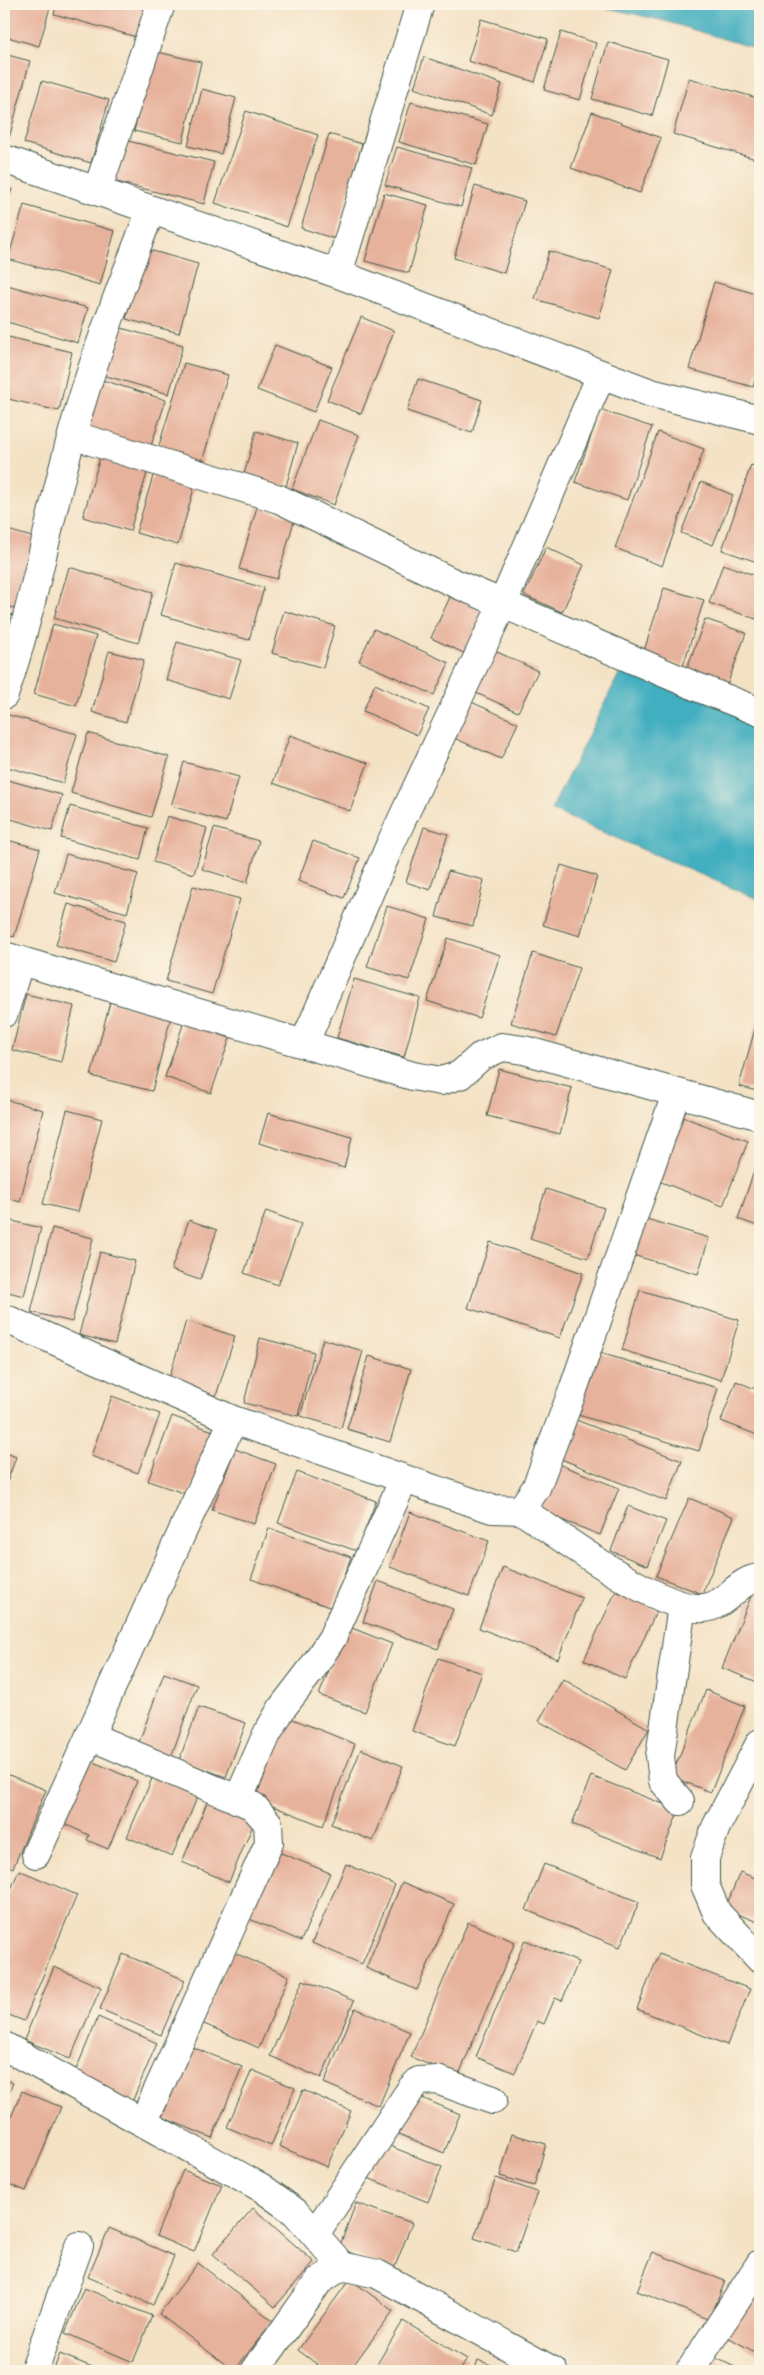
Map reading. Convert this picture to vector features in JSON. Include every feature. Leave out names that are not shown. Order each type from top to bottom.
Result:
[{"type":"street","points":[[97,191],[161,4]]},
{"type":"street","points":[[338,274],[420,4]]},
{"type":"street","points":[[4,159],[338,274],[651,393],[760,420]]},
{"type":"street","points":[[4,695],[44,555],[72,435],[105,328],[151,210]]},
{"type":"street","points":[[304,1044],[390,845],[503,603],[601,375]]},
{"type":"street","points":[[72,435],[279,499],[452,582],[760,712]]},
{"type":"street","points":[[4,1013],[12,958],[413,1076],[441,1081],[460,1075],[480,1057],[502,1047],[524,1050],[760,1116]]},
{"type":"street","points":[[520,1510],[536,1488],[566,1408],[676,1094]]},
{"type":"street","points":[[4,1318],[233,1420],[492,1510],[520,1510],[639,1587],[682,1606],[712,1607],[750,1579],[760,1578]]},
{"type":"street","points":[[36,1854],[233,1420]]},
{"type":"street","points":[[238,1800],[267,1734],[282,1708],[312,1669],[332,1638],[404,1479]]},
{"type":"street","points":[[680,1801],[663,1781],[660,1756],[682,1606]]},
{"type":"street","points":[[90,1736],[253,1806],[268,1823],[270,1844],[143,2123]]},
{"type":"street","points":[[760,1743],[716,1827],[706,1858],[705,1885],[717,1913],[760,1959]]},
{"type":"street","points":[[4,2046],[262,2188],[295,2212],[342,2266],[377,2274],[553,2371]]},
{"type":"street","points":[[315,2234],[410,2088],[419,2081],[437,2080],[493,2100]]},
{"type":"street","points":[[34,2371],[79,2246]]},
{"type":"street","points":[[690,2371],[760,2264]]},
{"type":"street","points":[[255,2371],[319,2282],[342,2266]]},
{"type":"water","points":[[590,4],[760,4],[760,50],[665,21]]},
{"type":"water","points":[[624,664],[760,719],[760,900],[551,810]]},
{"type":"building","points":[[11,4],[51,4],[39,46],[4,36]]},
{"type":"building","points":[[57,4],[150,4],[140,38],[54,14]]},
{"type":"building","points":[[481,19],[548,39],[535,82],[468,61]]},
{"type":"building","points":[[561,32],[596,43],[580,100],[544,90]]},
{"type":"building","points":[[608,42],[668,59],[652,116],[592,99]]},
{"type":"building","points":[[153,51],[201,62],[183,142],[134,131]]},
{"type":"building","points":[[4,54],[30,61],[9,138],[4,136]]},
{"type":"building","points":[[424,57],[502,84],[492,115],[414,88]]},
{"type":"building","points":[[689,78],[760,99],[759,160],[673,134]]},
{"type":"building","points":[[42,81],[109,100],[91,163],[24,143]]},
{"type":"building","points":[[202,89],[236,98],[221,154],[188,146]]},
{"type":"building","points":[[411,102],[488,124],[476,165],[399,142]]},
{"type":"building","points":[[246,111],[318,135],[287,227],[215,203]]},
{"type":"building","points":[[592,112],[661,138],[640,193],[571,168]]},
{"type":"building","points":[[329,134],[362,144],[335,239],[301,228]]},
{"type":"building","points":[[124,140],[214,162],[204,204],[113,181]]},
{"type":"building","points":[[397,147],[472,168],[461,207],[385,185]]},
{"type":"building","points":[[475,186],[525,201],[504,273],[454,258]]},
{"type":"building","points":[[4,187],[12,189],[4,215]]},
{"type":"building","points":[[384,193],[428,205],[409,273],[365,261]]},
{"type":"building","points":[[24,205],[115,231],[100,285],[8,259]]},
{"type":"building","points":[[146,249],[198,264],[179,333],[126,319]]},
{"type":"building","points":[[549,251],[613,270],[599,318],[535,299]]},
{"type":"building","points":[[714,282],[760,295],[760,361],[753,387],[689,369]]},
{"type":"building","points":[[4,284],[88,308],[78,343],[4,321]]},
{"type":"building","points":[[361,317],[394,331],[361,414],[327,400]]},
{"type":"building","points":[[110,325],[183,345],[169,394],[96,373]]},
{"type":"building","points":[[4,336],[72,352],[59,411],[4,398]]},
{"type":"building","points":[[275,345],[332,367],[314,412],[257,390]]},
{"type":"building","points":[[184,363],[228,375],[201,465],[157,452]]},
{"type":"building","points":[[96,378],[166,400],[149,452],[79,431]]},
{"type":"building","points":[[418,379],[482,400],[472,433],[407,411]]},
{"type":"building","points":[[600,410],[652,427],[627,500],[575,482]]},
{"type":"building","points":[[318,420],[359,435],[334,505],[292,489]]},
{"type":"building","points":[[256,431],[298,443],[285,490],[243,478]]},
{"type":"building","points":[[658,432],[704,449],[662,566],[615,548]]},
{"type":"building","points":[[102,450],[150,463],[130,531],[83,517]]},
{"type":"building","points":[[751,465],[760,468],[760,563],[722,550]]},
{"type":"building","points":[[156,466],[197,478],[178,545],[136,533]]},
{"type":"building","points":[[701,482],[733,495],[713,545],[681,533]]},
{"type":"building","points":[[257,507],[295,518],[277,579],[239,569]]},
{"type":"building","points":[[4,529],[39,539],[19,610],[4,605]]},
{"type":"building","points":[[546,547],[584,565],[562,612],[524,595]]},
{"type":"building","points":[[176,563],[264,588],[249,640],[161,615]]},
{"type":"building","points":[[723,564],[760,577],[760,606],[756,619],[709,603]]},
{"type":"building","points":[[69,567],[153,592],[138,643],[54,618]]},
{"type":"building","points":[[664,588],[704,600],[683,666],[643,654]]},
{"type":"building","points":[[450,597],[494,612],[466,654],[431,638]]},
{"type":"building","points":[[284,611],[335,626],[323,668],[272,653]]},
{"type":"building","points":[[4,613],[22,618],[4,659]]},
{"type":"building","points":[[705,619],[746,633],[727,685],[686,671]]},
{"type":"building","points":[[53,624],[96,636],[76,706],[34,694]]},
{"type":"building","points":[[374,629],[449,663],[434,695],[359,661]]},
{"type":"building","points":[[177,642],[241,660],[229,699],[166,680]]},
{"type":"building","points":[[493,650],[538,671],[518,712],[474,692]]},
{"type":"building","points":[[109,651],[144,660],[126,722],[92,712]]},
{"type":"building","points":[[375,684],[429,709],[417,735],[363,711]]},
{"type":"building","points":[[469,701],[518,723],[501,759],[452,737]]},
{"type":"building","points":[[5,714],[77,734],[63,783],[4,766]]},
{"type":"building","points":[[88,733],[169,757],[151,817],[71,793]]},
{"type":"building","points":[[290,735],[368,763],[350,811],[273,783]]},
{"type":"building","points":[[184,762],[239,777],[226,822],[171,806]]},
{"type":"building","points":[[4,779],[62,795],[52,831],[4,817]]},
{"type":"building","points":[[70,806],[148,828],[140,860],[61,838]]},
{"type":"building","points":[[167,816],[207,828],[194,874],[153,862]]},
{"type":"building","points":[[424,827],[448,834],[430,890],[406,882]]},
{"type":"building","points":[[214,828],[259,841],[247,883],[202,869]]},
{"type":"building","points":[[4,839],[40,849],[14,937],[4,934]]},
{"type":"building","points":[[313,841],[360,858],[344,898],[298,881]]},
{"type":"building","points":[[66,854],[138,874],[127,913],[55,893]]},
{"type":"building","points":[[561,865],[597,876],[580,936],[543,925]]},
{"type":"building","points":[[448,871],[484,880],[473,926],[436,917]]},
{"type":"building","points":[[193,886],[240,899],[212,994],[166,981]]},
{"type":"building","points":[[68,904],[126,921],[114,962],[56,945]]},
{"type":"building","points":[[387,906],[429,919],[409,980],[367,967]]},
{"type":"building","points":[[448,938],[500,955],[479,1018],[427,1001]]},
{"type":"building","points":[[533,953],[579,968],[556,1037],[511,1023]]},
{"type":"building","points":[[354,979],[420,998],[404,1057],[337,1038]]},
{"type":"building","points":[[26,994],[74,1006],[61,1062],[12,1050]]},
{"type":"building","points":[[110,1002],[171,1017],[152,1091],[91,1076]]},
{"type":"building","points":[[758,1018],[760,1019],[760,1092],[739,1086]]},
{"type":"building","points":[[184,1022],[230,1038],[211,1093],[165,1077]]},
{"type":"building","points":[[499,1069],[572,1088],[560,1134],[487,1116]]},
{"type":"building","points":[[4,1099],[43,1110],[20,1202],[4,1197]]},
{"type":"building","points":[[67,1110],[102,1119],[78,1212],[43,1204]]},
{"type":"building","points":[[268,1113],[352,1137],[344,1168],[259,1143]]},
{"type":"building","points":[[680,1116],[748,1141],[723,1206],[656,1180]]},
{"type":"building","points":[[760,1153],[760,1227],[738,1219]]},
{"type":"building","points":[[546,1189],[604,1208],[588,1258],[530,1239]]},
{"type":"building","points":[[266,1211],[301,1224],[278,1285],[244,1273]]},
{"type":"building","points":[[640,1217],[709,1238],[698,1274],[629,1254]]},
{"type":"building","points":[[4,1219],[41,1228],[24,1296],[4,1291]]},
{"type":"building","points":[[189,1220],[217,1230],[200,1280],[171,1270]]},
{"type":"building","points":[[52,1228],[93,1238],[72,1322],[31,1312]]},
{"type":"building","points":[[490,1242],[583,1273],[560,1338],[468,1308]]},
{"type":"building","points":[[100,1252],[135,1261],[115,1344],[79,1335]]},
{"type":"building","points":[[640,1290],[739,1320],[721,1380],[622,1350]]},
{"type":"building","points":[[186,1321],[235,1336],[216,1396],[168,1382]]},
{"type":"building","points":[[260,1338],[314,1352],[298,1416],[244,1403]]},
{"type":"building","points":[[323,1339],[363,1351],[341,1428],[300,1416]]},
{"type":"building","points":[[597,1352],[718,1388],[699,1451],[578,1415]]},
{"type":"building","points":[[369,1356],[411,1369],[390,1442],[347,1429]]},
{"type":"building","points":[[736,1381],[760,1391],[760,1436],[721,1421]]},
{"type":"building","points":[[112,1396],[160,1414],[138,1473],[91,1456]]},
{"type":"building","points":[[172,1416],[213,1431],[189,1495],[148,1481]]},
{"type":"building","points":[[571,1418],[682,1461],[666,1501],[556,1457]]},
{"type":"building","points":[[235,1449],[276,1464],[254,1524],[212,1510]]},
{"type":"building","points":[[4,1452],[16,1457],[4,1491]]},
{"type":"building","points":[[553,1462],[619,1488],[600,1535],[534,1509]]},
{"type":"building","points":[[297,1472],[376,1501],[357,1551],[278,1523]]},
{"type":"building","points":[[689,1498],[734,1517],[702,1594],[656,1576]]},
{"type":"building","points":[[628,1506],[666,1521],[648,1566],[611,1551]]},
{"type":"building","points":[[410,1512],[489,1541],[469,1596],[390,1567]]},
{"type":"building","points":[[269,1528],[351,1557],[332,1608],[251,1579]]},
{"type":"building","points":[[503,1567],[582,1598],[558,1659],[479,1628]]},
{"type":"building","points":[[378,1581],[453,1609],[438,1649],[363,1622]]},
{"type":"building","points":[[754,1589],[760,1591],[760,1683],[722,1668]]},
{"type":"building","points":[[616,1591],[657,1610],[625,1679],[584,1660]]},
{"type":"building","points":[[347,1626],[392,1644],[365,1712],[319,1695]]},
{"type":"building","points":[[438,1658],[482,1673],[455,1746],[412,1731]]},
{"type":"building","points":[[164,1673],[197,1685],[171,1757],[138,1745]]},
{"type":"building","points":[[563,1679],[649,1729],[625,1770],[539,1721]]},
{"type":"building","points":[[706,1690],[745,1706],[711,1792],[671,1777]]},
{"type":"building","points":[[199,1707],[246,1723],[226,1777],[179,1760]]},
{"type":"building","points":[[288,1717],[355,1744],[323,1826],[255,1799]]},
{"type":"building","points":[[361,1749],[403,1766],[373,1841],[331,1824]]},
{"type":"building","points":[[89,1760],[137,1781],[108,1849],[87,1840],[89,1835],[62,1823]]},
{"type":"building","points":[[4,1773],[46,1790],[13,1868],[4,1864]]},
{"type":"building","points":[[153,1776],[198,1796],[172,1856],[127,1837]]},
{"type":"building","points":[[591,1776],[679,1810],[660,1858],[572,1824]]},
{"type":"building","points":[[208,1800],[255,1820],[229,1882],[182,1862]]},
{"type":"building","points":[[276,1851],[330,1873],[301,1941],[247,1918]]},
{"type":"building","points":[[346,1864],[395,1885],[362,1964],[312,1943]]},
{"type":"building","points":[[544,1864],[639,1902],[620,1947],[526,1910]]},
{"type":"building","points":[[19,1870],[77,1895],[24,2021],[4,2013],[4,1906]]},
{"type":"building","points":[[740,1872],[760,1880],[760,1923],[725,1909]]},
{"type":"building","points":[[402,1882],[454,1904],[417,1990],[366,1968]]},
{"type":"building","points":[[468,1922],[515,1942],[458,2077],[411,2057]]},
{"type":"building","points":[[525,1940],[578,1962],[562,2001],[555,1998],[544,2024],[537,2021],[515,2073],[476,2057]]},
{"type":"building","points":[[232,1952],[289,1976],[259,2048],[202,2023]]},
{"type":"building","points":[[123,1954],[185,1980],[161,2035],[100,2009]]},
{"type":"building","points":[[659,1954],[750,1989],[727,2045],[637,2009]]},
{"type":"building","points":[[54,1967],[101,1987],[70,2059],[24,2040]]},
{"type":"building","points":[[303,1980],[354,2001],[321,2078],[270,2056]]},
{"type":"building","points":[[355,2008],[410,2032],[379,2106],[324,2083]]},
{"type":"building","points":[[98,2017],[157,2043],[132,2102],[73,2077]]},
{"type":"building","points":[[192,2047],[242,2067],[212,2138],[162,2117]]},
{"type":"building","points":[[252,2070],[295,2088],[271,2146],[227,2127]]},
{"type":"building","points":[[4,2079],[13,2083],[4,2104]]},
{"type":"building","points":[[303,2090],[351,2111],[327,2167],[279,2146]]},
{"type":"building","points":[[22,2091],[61,2107],[26,2191],[4,2182],[4,2134]]},
{"type":"building","points":[[415,2095],[460,2114],[444,2153],[399,2134]]},
{"type":"building","points":[[512,2134],[546,2144],[534,2186],[500,2176]]},
{"type":"building","points":[[382,2143],[442,2167],[428,2202],[368,2178]]},
{"type":"building","points":[[183,2170],[222,2185],[194,2252],[156,2236]]},
{"type":"building","points":[[496,2178],[537,2192],[516,2252],[474,2238]]},
{"type":"building","points":[[356,2203],[412,2223],[394,2269],[339,2248]]},
{"type":"building","points":[[253,2208],[314,2262],[275,2307],[213,2254]]},
{"type":"building","points":[[109,2228],[174,2256],[153,2305],[88,2277]]},
{"type":"building","points":[[653,2252],[725,2281],[710,2320],[637,2291]]},
{"type":"building","points":[[198,2263],[273,2321],[234,2371],[159,2314]]},
{"type":"building","points":[[760,2277],[760,2355],[726,2336]]},
{"type":"building","points":[[350,2279],[393,2311],[349,2371],[326,2371],[298,2350]]},
{"type":"building","points":[[84,2288],[152,2316],[133,2362],[65,2333]]},
{"type":"building","points":[[403,2321],[467,2359],[460,2371],[373,2371]]},
{"type":"building","points":[[60,2354],[102,2371],[53,2371]]},
{"type":"building","points":[[714,2357],[743,2371],[707,2371]]},
{"type":"building","points":[[478,2360],[507,2371],[474,2371]]}]
